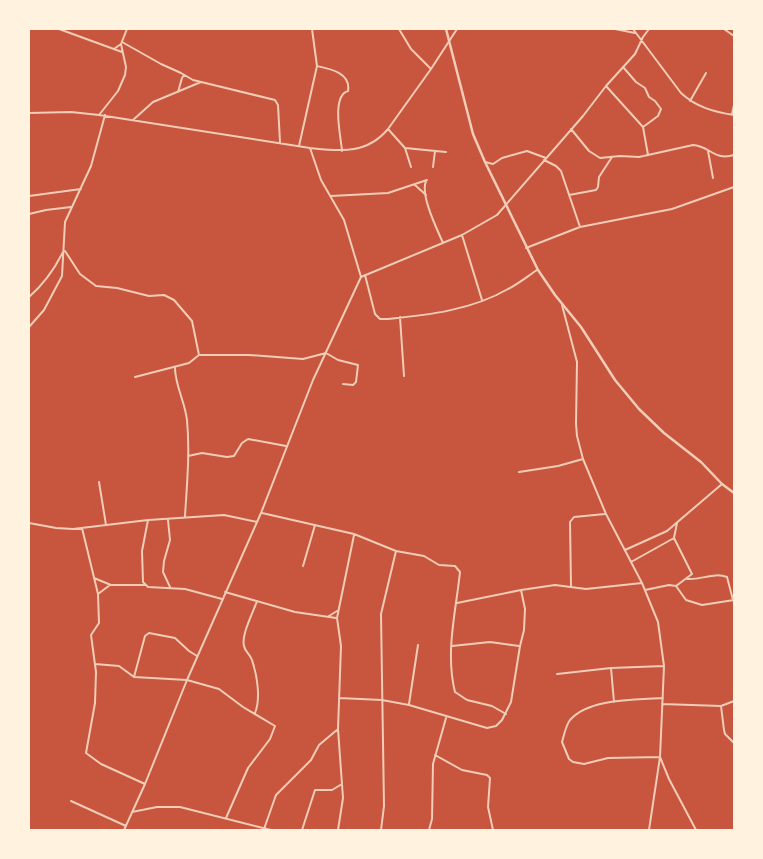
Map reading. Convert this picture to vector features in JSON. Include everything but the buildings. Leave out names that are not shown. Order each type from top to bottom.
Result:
[{"type":"street","points":[[59,29],[123,52]]},
{"type":"street","points":[[99,114],[112,100],[122,83],[126,66],[122,43],[127,29]]},
{"type":"street","points":[[299,146],[317,66],[312,29]]},
{"type":"street","points":[[398,29],[408,45],[431,69]]},
{"type":"street","points":[[446,29],[474,134],[485,162],[538,270],[586,334],[615,380],[639,410],[701,462],[722,484],[734,492]]},
{"type":"street","points":[[29,113],[71,112],[99,114],[310,148],[342,151],[359,148],[370,144],[382,136],[388,129],[457,29]]},
{"type":"street","points":[[615,29],[635,33]]},
{"type":"street","points":[[633,29],[690,101],[716,112],[733,115],[734,105]]},
{"type":"street","points":[[124,830],[145,784],[197,656],[261,513],[313,380],[361,277],[462,235],[497,215],[572,129],[606,86],[624,68],[635,54],[649,29]]},
{"type":"street","points":[[724,29],[734,36]]},
{"type":"street","points":[[114,49],[122,43]]},
{"type":"street","points":[[122,43],[194,80],[275,100],[278,105],[280,142]]},
{"type":"street","points":[[317,66],[337,72],[345,78],[348,84],[348,91],[340,96],[339,122],[342,151]]},
{"type":"street","points":[[624,68],[636,82],[645,88],[649,97],[661,109],[658,116],[644,127]]},
{"type":"street","points":[[690,101],[706,73]]},
{"type":"street","points":[[178,92],[184,75]]},
{"type":"street","points":[[133,120],[150,104],[201,82]]},
{"type":"street","points":[[606,86],[644,127],[648,155]]},
{"type":"street","points":[[29,327],[44,310],[59,285],[64,266],[65,222],[71,207],[82,189],[91,166],[105,115]]},
{"type":"street","points":[[388,129],[405,148],[411,168]]},
{"type":"street","points":[[572,129],[584,146],[600,158],[639,157],[693,145],[698,145],[719,156],[734,155]]},
{"type":"street","points":[[310,148],[321,180],[344,220],[361,277]]},
{"type":"street","points":[[405,148],[446,152]]},
{"type":"street","points":[[433,167],[435,151]]},
{"type":"street","points":[[485,162],[493,164],[502,158],[527,151],[559,168],[580,227]]},
{"type":"street","points":[[708,151],[713,178]]},
{"type":"street","points":[[568,195],[596,190],[599,177],[612,157]]},
{"type":"street","points":[[331,196],[388,193],[427,180],[424,184],[428,207],[443,243]]},
{"type":"street","points":[[414,184],[426,195]]},
{"type":"street","points":[[526,248],[580,227],[672,209],[734,187]]},
{"type":"street","points":[[29,196],[82,189]]},
{"type":"street","points":[[29,214],[71,207]]},
{"type":"street","points":[[462,235],[482,300]]},
{"type":"street","points":[[29,297],[41,286],[55,268],[64,250]]},
{"type":"street","points":[[64,250],[80,274],[96,286],[117,288],[149,296],[164,295],[174,300],[192,321],[199,355]]},
{"type":"street","points":[[365,275],[375,314],[380,319],[437,314],[482,300],[508,289],[538,270]]},
{"type":"street","points":[[562,302],[576,362],[576,424],[583,459],[606,514],[642,583],[658,622],[664,666],[663,698],[660,757],[650,830]]},
{"type":"street","points":[[400,318],[404,376]]},
{"type":"street","points":[[135,377],[175,368],[188,363],[199,355],[249,355],[303,359],[326,353],[338,360],[358,365],[356,382],[353,385],[343,384]]},
{"type":"street","points":[[175,368],[175,375],[187,418],[188,456],[184,517]]},
{"type":"street","points":[[188,456],[202,453],[227,457],[234,456],[237,454],[242,443],[248,438],[286,446]]},
{"type":"street","points":[[519,472],[551,468],[583,459]]},
{"type":"street","points":[[99,482],[106,525]]},
{"type":"street","points":[[625,550],[664,532],[722,484]]},
{"type":"street","points":[[261,513],[354,534],[396,552],[419,555],[439,565],[458,568],[460,572],[450,659],[451,676],[455,692],[467,700],[492,706],[506,714]]},
{"type":"street","points":[[29,523],[66,530],[148,520],[224,514],[257,522]]},
{"type":"street","points":[[571,586],[570,522],[574,517],[606,514]]},
{"type":"street","points":[[168,518],[170,540],[163,572],[170,587]]},
{"type":"street","points":[[145,585],[143,582],[142,551],[148,520]]},
{"type":"street","points":[[645,590],[668,585],[676,586],[688,579],[692,572],[674,538],[677,522]]},
{"type":"street","points":[[303,566],[315,525]]},
{"type":"street","points":[[82,528],[98,594],[99,623],[91,636],[96,679],[95,703],[86,753],[101,764],[145,784]]},
{"type":"street","points":[[338,830],[342,807],[342,784],[338,729],[341,646],[337,618],[354,534]]},
{"type":"street","points":[[631,562],[674,538]]},
{"type":"street","points":[[381,830],[384,806],[381,614],[396,552]]},
{"type":"street","points":[[676,586],[686,600],[702,605],[734,600],[725,576],[718,574],[699,579],[688,579]]},
{"type":"street","points":[[94,578],[111,585],[185,588],[222,599]]},
{"type":"street","points":[[457,603],[555,585],[594,588],[642,583]]},
{"type":"street","points":[[98,594],[111,585]]},
{"type":"street","points":[[340,698],[382,700],[487,728],[496,726],[506,714],[510,702],[524,630],[525,613],[521,590]]},
{"type":"street","points":[[225,592],[304,613],[337,618]]},
{"type":"street","points":[[255,713],[258,700],[256,683],[252,658],[245,649],[244,641],[256,601]]},
{"type":"street","points":[[329,616],[339,610]]},
{"type":"street","points":[[134,677],[145,636],[149,633],[175,638],[197,656]]},
{"type":"street","points":[[452,646],[490,642],[520,646]]},
{"type":"street","points":[[409,706],[418,645]]},
{"type":"street","points":[[95,664],[116,665],[134,677],[187,680],[220,689],[243,707],[272,723],[275,729],[270,739],[248,768],[226,818]]},
{"type":"street","points":[[557,674],[611,668],[664,666]]},
{"type":"street","points":[[611,668],[614,702]]},
{"type":"street","points":[[660,757],[608,758],[584,764],[573,762],[569,759],[562,742],[570,720],[584,709],[605,703],[663,698]]},
{"type":"street","points":[[662,704],[722,706],[734,702]]},
{"type":"street","points":[[722,706],[725,734],[734,743]]},
{"type":"street","points":[[429,830],[432,819],[433,764],[447,717]]},
{"type":"street","points":[[264,828],[276,795],[311,760],[320,746],[338,729]]},
{"type":"street","points":[[435,755],[462,770],[487,775],[490,778],[488,807],[494,830]]},
{"type":"street","points":[[660,757],[669,779],[696,830]]},
{"type":"street","points":[[302,830],[315,790],[332,790],[342,784]]},
{"type":"street","points":[[71,801],[126,826]]},
{"type":"street","points":[[132,812],[158,807],[180,807],[271,830]]}]
